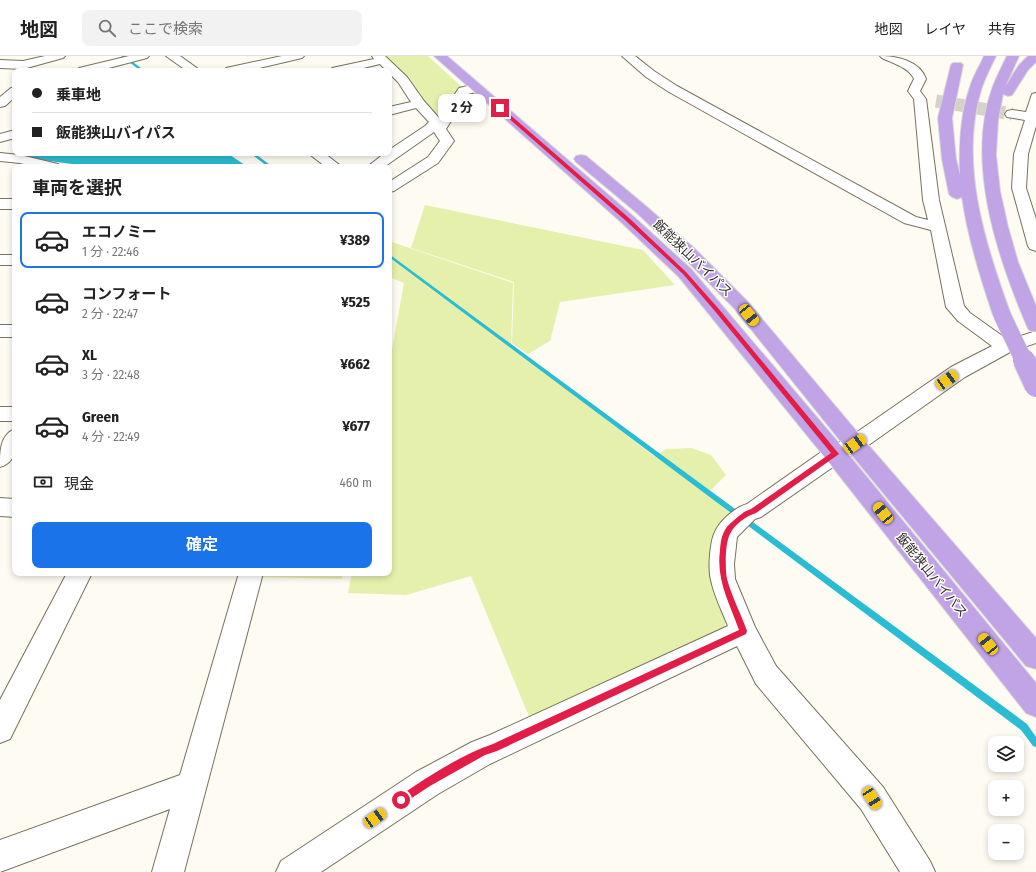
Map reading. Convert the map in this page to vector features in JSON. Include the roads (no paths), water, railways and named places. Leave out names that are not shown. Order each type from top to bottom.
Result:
[{"type":"highway","name":"飯能狭山バイパス","points":[[440,56],[627,219],[685,273],[835,454],[1036,704]]},
{"type":"highway","name":"飯能狭山バイパス","points":[[457,56],[642,210],[688,252],[740,304],[855,444],[1036,657]]},
{"type":"highway","points":[[989,279],[977,235],[969,197],[965,141],[977,84],[984,66],[990,56]]},
{"type":"highway","points":[[1013,56],[1004,69],[998,88],[992,116],[989,150],[995,203],[1004,242],[1035,327]]},
{"type":"highway","points":[[989,150],[1010,87],[1023,68],[1034,56]]},
{"type":"highway","points":[[957,65],[945,118],[949,159],[960,206],[1002,315],[1036,386]]},
{"type":"street","points":[[0,64],[23,65],[59,56]]},
{"type":"street","points":[[102,56],[117,66]]},
{"type":"street","points":[[175,58],[194,56]]},
{"type":"street","points":[[244,68],[298,56]]},
{"type":"street","points":[[628,56],[650,74],[673,89],[910,220],[938,227]]},
{"type":"street","points":[[886,56],[910,67],[918,73],[920,79],[914,90],[925,99],[931,200],[955,307],[964,317],[1005,347]]},
{"type":"street","points":[[103,68],[117,66],[138,57]]},
{"type":"street","points":[[175,58],[190,68]]},
{"type":"street","points":[[346,68],[380,58],[390,68]]},
{"type":"street","points":[[392,69],[403,80],[419,104],[436,120],[430,129],[392,155]]},
{"type":"street","points":[[392,83],[403,80]]},
{"type":"street","points":[[392,186],[433,160],[447,141],[439,129],[464,91],[476,88]]},
{"type":"street","points":[[0,89],[12,91]]},
{"type":"street","points":[[0,103],[12,93]]},
{"type":"street","points":[[1036,97],[1034,118],[1021,160],[1019,188],[1036,246]]},
{"type":"street","points":[[392,110],[419,104]]},
{"type":"street","points":[[1012,114],[1034,118]]},
{"type":"street","points":[[396,138],[430,129]]},
{"type":"street","points":[[0,138],[12,135]]},
{"type":"street","points":[[319,156],[331,164]]},
{"type":"street","points":[[378,164],[390,156]]},
{"type":"street","points":[[0,157],[20,159],[41,164]]},
{"type":"street","points":[[1021,160],[1036,157]]},
{"type":"street","points":[[0,204],[12,204]]},
{"type":"street","points":[[0,260],[12,260]]},
{"type":"street","points":[[919,872],[872,798],[766,675],[743,631],[723,579],[722,564],[725,535],[739,519],[753,511],[835,454],[855,444],[958,372],[1005,347],[1035,327]]},
{"type":"street","points":[[0,331],[12,331]]},
{"type":"street","points":[[0,414],[12,414]]},
{"type":"street","points":[[0,459],[12,441]]},
{"type":"street","points":[[0,507],[12,508]]},
{"type":"street","points":[[0,729],[78,576]]},
{"type":"street","points":[[168,872],[250,576]]},
{"type":"street","points":[[292,872],[427,783],[482,752],[494,748],[743,631]]},
{"type":"street","points":[[0,856],[192,786]]},
{"type":"water","points":[[13,156],[232,156],[244,164],[72,164]]},
{"type":"waterway","points":[[123,56],[139,68]]},
{"type":"waterway","points":[[256,156],[267,164]]},
{"type":"waterway","points":[[392,257],[1024,727],[1036,743]]},
{"type":"tunnel","points":[[936,101],[1012,114]]}]
